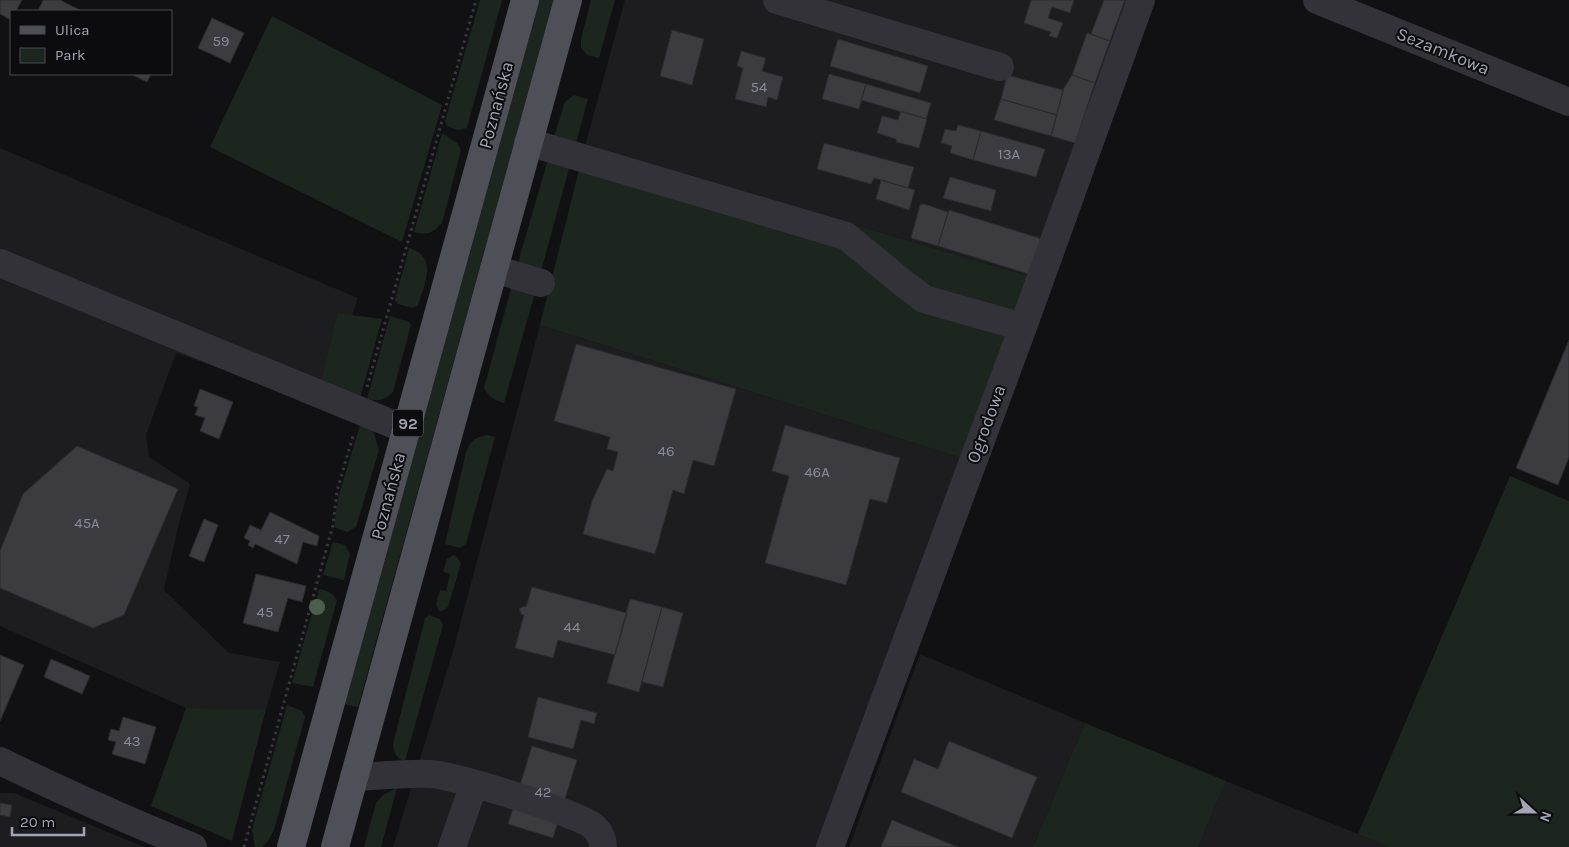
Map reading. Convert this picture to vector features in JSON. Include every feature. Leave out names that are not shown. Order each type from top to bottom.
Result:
[{"type":"main road","name":"Poznańska","points":[[291,847],[525,0]]},
{"type":"main road","name":"92","points":[[335,847],[568,0]]},
{"type":"street","points":[[777,0],[1000,67]]},
{"type":"street","name":"Ogrodowa","points":[[830,847],[1023,327],[1141,0]]},
{"type":"street","name":"Sezamkowa","points":[[1317,0],[1569,102]]},
{"type":"street","points":[[528,142],[846,236],[924,299],[1023,327]]},
{"type":"street","points":[[0,264],[407,430]]},
{"type":"street","points":[[494,269],[542,283]]},
{"type":"street","points":[[0,761],[74,797],[193,847]]},
{"type":"street","points":[[354,777],[433,774],[474,784],[567,813],[594,826],[603,840],[603,847]]},
{"type":"street","points":[[452,847],[474,784]]},
{"type":"shaded area","points":[[625,0],[1127,0],[1032,277],[585,146]]},
{"type":"shaded area","points":[[0,148],[358,298],[322,404],[176,353],[146,435],[149,457],[190,484],[164,590],[229,653],[280,662],[266,709],[186,708],[0,626]]},
{"type":"shaded area","points":[[540,325],[965,459],[821,847],[393,847],[453,651]]},
{"type":"shaded area","points":[[920,654],[1085,723],[1033,847],[849,847]]},
{"type":"shaded area","points":[[1226,781],[1358,834],[1388,847],[1198,847]]},
{"type":"shaded area","points":[[0,793],[14,793],[144,847],[0,847]]},
{"type":"green space","points":[[480,0],[502,0],[467,128],[458,130],[447,126],[445,121]]},
{"type":"green space","points":[[537,0],[554,0],[358,707],[344,704]]},
{"type":"green space","points":[[591,0],[615,0],[599,58],[587,55],[581,48],[581,39]]},
{"type":"green space","points":[[272,16],[442,105],[402,242],[210,147]]},
{"type":"green space","points":[[574,95],[588,99],[575,147],[553,140],[565,102]]},
{"type":"green space","points":[[442,133],[457,143],[461,150],[442,223],[429,233],[414,232]]},
{"type":"green space","points":[[585,146],[1032,277],[965,459],[540,325]]},
{"type":"green space","points":[[555,160],[570,165],[540,275],[518,267],[547,163]]},
{"type":"green space","points":[[409,248],[418,252],[424,258],[427,265],[426,280],[418,306],[412,308],[398,304],[395,300]]},
{"type":"green space","points":[[512,285],[536,289],[504,403],[492,398],[484,388]]},
{"type":"green space","points":[[338,313],[382,319],[360,398],[321,382]]},
{"type":"green space","points":[[390,316],[409,322],[411,325],[393,392],[381,400],[367,399]]},
{"type":"green space","points":[[360,425],[373,430],[379,450],[356,527],[347,532],[334,527],[338,498]]},
{"type":"green space","points":[[487,435],[495,437],[466,544],[460,548],[445,544],[466,452],[474,440]]},
{"type":"green space","points":[[1510,476],[1569,501],[1569,847],[1388,847],[1358,834]]},
{"type":"green space","points":[[333,542],[345,545],[350,554],[344,580],[323,575]]},
{"type":"green space","points":[[454,555],[461,563],[448,607],[439,611],[436,604],[440,590],[446,591],[450,574],[443,572],[447,559]]},
{"type":"green space","points":[[319,589],[329,592],[337,600],[313,687],[292,683]]},
{"type":"green space","points":[[429,615],[440,619],[443,625],[405,761],[399,759],[396,755],[393,744],[425,618]]},
{"type":"green space","points":[[287,705],[302,711],[305,717],[274,830],[262,847],[255,847],[252,830]]},
{"type":"green space","points":[[186,708],[266,709],[232,841],[151,806]]},
{"type":"green space","points":[[1085,723],[1226,781],[1198,847],[1033,847]]},
{"type":"green space","points":[[397,788],[381,847],[364,847],[376,803],[383,795]]},
{"type":"building","points":[[0,0],[22,0],[17,10],[10,10],[10,19],[0,14]]},
{"type":"building","points":[[43,0],[60,0],[80,10],[38,10]]},
{"type":"building","points":[[1031,0],[1074,0],[1070,13],[1052,7],[1048,18],[1063,23],[1057,38],[1049,36],[1051,32],[1024,23]]},
{"type":"building","points":[[1104,0],[1125,0],[1110,41],[1091,34]]},
{"type":"building","points":[[212,18],[244,33],[230,63],[198,48]]},
{"type":"building","points":[[672,30],[704,39],[692,85],[660,76]]},
{"type":"building","points":[[1087,33],[1110,41],[1095,83],[1072,75]]},
{"type":"building","points":[[838,39],[928,66],[920,93],[830,66]]},
{"type":"building","points":[[741,51],[766,58],[762,71],[783,77],[777,100],[768,97],[766,107],[735,99],[743,68],[737,66]]},
{"type":"building","points":[[829,74],[866,84],[859,109],[822,99]]},
{"type":"building","points":[[133,75],[150,75],[147,82]]},
{"type":"building","points":[[1007,75],[1063,90],[1057,115],[1001,99]]},
{"type":"building","points":[[1072,75],[1095,83],[1075,143],[1051,136],[1063,90]]},
{"type":"building","points":[[866,84],[931,103],[926,119],[861,100]]},
{"type":"building","points":[[1001,99],[1057,115],[1051,136],[994,120]]},
{"type":"building","points":[[901,111],[927,119],[919,148],[896,142],[896,139],[877,133],[882,116],[898,120]]},
{"type":"building","points":[[958,125],[981,131],[973,160],[950,153],[952,146],[941,143],[945,129],[956,131]]},
{"type":"building","points":[[981,131],[1045,149],[1036,177],[973,160]]},
{"type":"building","points":[[824,143],[914,167],[908,188],[874,178],[871,184],[817,169]]},
{"type":"building","points":[[950,177],[996,190],[991,211],[943,198]]},
{"type":"building","points":[[881,180],[915,190],[909,210],[876,199]]},
{"type":"building","points":[[924,204],[948,212],[938,246],[911,238],[920,205]]},
{"type":"building","points":[[949,210],[1039,238],[1042,242],[1032,275],[938,246]]},
{"type":"building","points":[[1569,340],[1569,457],[1558,485],[1516,468]]},
{"type":"building","points":[[576,344],[736,389],[714,466],[693,460],[684,494],[673,490],[655,554],[583,534],[592,501],[607,469],[613,471],[618,452],[607,449],[610,437],[554,421]]},
{"type":"building","points":[[200,389],[233,402],[219,439],[200,431],[205,418],[195,415],[198,407],[194,406]]},
{"type":"building","points":[[785,425],[900,458],[887,503],[870,499],[846,585],[765,563],[789,476],[772,471]]},
{"type":"building","points":[[77,446],[178,489],[124,615],[93,628],[0,588],[0,551],[23,494]]},
{"type":"building","points":[[270,512],[319,536],[317,546],[303,542],[297,564],[255,544],[253,548],[248,545],[250,541],[244,538],[250,525],[261,530]]},
{"type":"building","points":[[204,519],[218,525],[204,562],[189,556]]},
{"type":"building","points":[[256,574],[306,586],[302,602],[288,598],[278,632],[243,623]]},
{"type":"building","points":[[532,587],[627,613],[615,655],[558,640],[553,658],[515,648],[524,615],[521,614],[519,609],[524,606],[526,607]]},
{"type":"building","points":[[630,599],[662,607],[639,692],[607,683]]},
{"type":"building","points":[[662,607],[683,613],[663,687],[642,682]]},
{"type":"building","points":[[0,655],[24,665],[0,721]]},
{"type":"building","points":[[51,659],[90,676],[82,694],[44,677]]},
{"type":"building","points":[[538,697],[597,713],[594,724],[581,720],[573,749],[528,737]]},
{"type":"building","points":[[123,717],[156,727],[145,764],[112,754],[116,742],[108,740],[111,729],[119,731]]},
{"type":"building","points":[[949,741],[1037,777],[1012,838],[901,792],[914,759],[938,769]]},
{"type":"building","points":[[532,746],[577,760],[553,838],[508,824]]},
{"type":"building","points":[[0,803],[12,805],[10,817],[0,815]]},
{"type":"building","points":[[892,820],[958,847],[881,847]]}]
